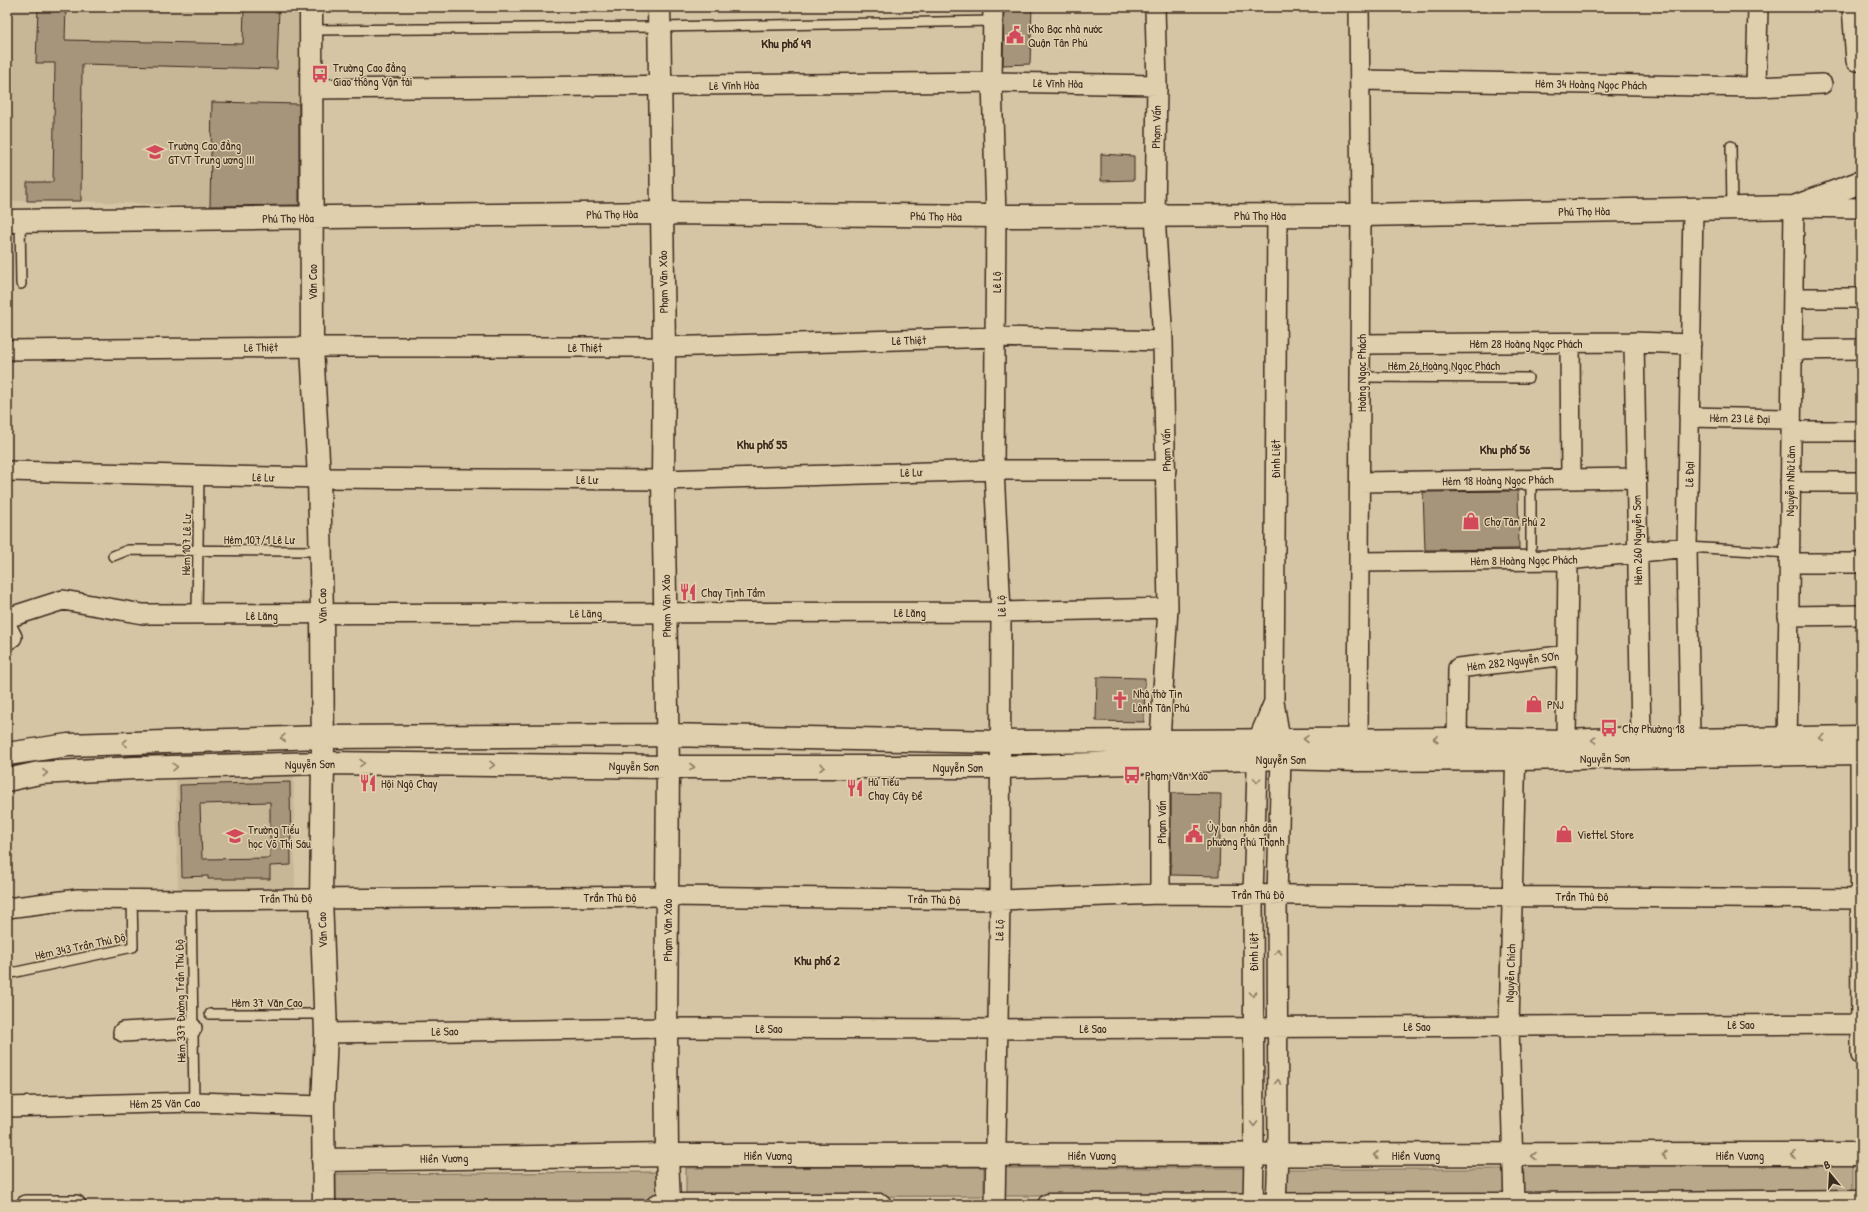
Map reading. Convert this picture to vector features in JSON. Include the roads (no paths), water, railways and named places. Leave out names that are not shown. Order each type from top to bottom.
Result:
[{"type":"street","name":"Văn Cao","points":[[311,7],[312,347],[319,478],[322,615],[323,763],[321,898],[325,1023],[323,1106],[324,1205]]},
{"type":"street","name":"Phạm Vấn","points":[[1156,7],[1157,85],[1155,216],[1163,341],[1168,608],[1160,740],[1160,894]]},
{"type":"street","name":"Hoàng Ngọc Phách","points":[[1358,739],[1361,377],[1359,7]]},
{"type":"street","points":[[1756,87],[1758,7]]},
{"type":"street","points":[[1852,7],[1856,61],[1861,61]]},
{"type":"street","name":"Lê Lộ","points":[[993,14],[992,82],[996,216],[994,470],[1001,612],[1002,742],[997,1156],[995,1205]]},
{"type":"street","name":"Phạm Văn Xảo","points":[[659,17],[664,347],[663,480],[668,767],[666,1028],[669,1205]]},
{"type":"street","name":"Hẻm 34 Hoàng Ngọc Phách","points":[[1360,80],[1756,87],[1822,84]]},
{"type":"street","name":"Lê Vĩnh Hòa","points":[[311,89],[992,82],[1157,85]]},
{"type":"street","name":"Phú Thọ Hòa","points":[[14,221],[662,213],[996,216],[1361,215],[1732,208],[1794,206],[1861,182]]},
{"type":"street","points":[[1794,206],[1861,208]]},
{"type":"street","name":"Nguyễn Nhữ Lãm","points":[[1787,747],[1794,206]]},
{"type":"street","name":"Lê Đại","points":[[1690,740],[1687,547],[1693,208]]},
{"type":"street","name":"Đinh Liệt","points":[[1277,215],[1274,702],[1280,749],[1277,894],[1277,1205]]},
{"type":"street","points":[[1793,298],[1861,298]]},
{"type":"street","name":"Lê Thiệt","points":[[7,350],[312,347],[664,347],[996,337],[1163,341]]},
{"type":"street","name":"Hẻm 28 Hoàng Ngọc Phách","points":[[1361,344],[1634,342],[1691,344]]},
{"type":"street","name":"Hẻm 260 Nguyễn Sơn","points":[[1634,342],[1641,738]]},
{"type":"street","points":[[1570,343],[1570,478]]},
{"type":"street","points":[[1792,350],[1861,349]]},
{"type":"street","name":"Hẻm 23 Lê Đại","points":[[1690,418],[1861,431]]},
{"type":"street","name":"Lê Lư","points":[[7,471],[319,478],[663,480],[994,470],[1166,470]]},
{"type":"street","name":"Hẻm 18 Hoàng Ngọc Phách","points":[[1360,482],[1636,478]]},
{"type":"street","points":[[1790,482],[1861,482]]},
{"type":"street","name":"Hẻm 8 Hoàng Ngọc Phách","points":[[1359,562],[1568,560],[1687,547]]},
{"type":"street","points":[[1789,558],[1861,563]]},
{"type":"street","points":[[1566,741],[1568,560]]},
{"type":"street","name":"Lê Lăng","points":[[7,618],[63,600],[143,614],[197,615],[666,612],[1001,612],[1168,608]]},
{"type":"street","points":[[1788,616],[1861,615]]},
{"type":"street","points":[[7,627],[12,637],[7,640]]},
{"type":"street","name":"Hẻm 282 Nguyễn SƠn","points":[[1457,739],[1458,668],[1568,655]]},
{"type":"street","name":"Đinh Liệt","points":[[1253,1204],[1253,894],[1258,749],[1274,702]]},
{"type":"street","name":"Nguyễn Sơn","points":[[7,754],[85,744],[322,737],[667,735],[1002,742],[1160,740],[1258,749],[1280,749],[1358,739],[1457,739],[1516,750],[1566,741],[1641,738],[1787,747]]},
{"type":"street","points":[[85,744],[85,771]]},
{"type":"street","points":[[1861,747],[1861,1055]]},
{"type":"street","name":"Nguyễn Sơn","points":[[1280,749],[1358,760],[1516,750],[1861,747]]},
{"type":"street","name":"Nguyễn Sơn","points":[[7,780],[39,773],[323,763],[668,767],[1001,767],[1161,762],[1258,749]]},
{"type":"street","name":"Nguyễn Chích","points":[[1514,1205],[1509,1026],[1516,750]]},
{"type":"street","name":"Trần Thủ Độ","points":[[7,908],[78,899],[191,900],[667,896],[1000,900],[1160,894],[1277,894],[1861,899]]},
{"type":"street","name":"Lê Sao","points":[[325,1023],[666,1028],[998,1029],[1278,1026],[1860,1024]]},
{"type":"street","points":[[123,1032],[192,1028]]},
{"type":"street","name":"Hẻm 25 Văn Cao","points":[[7,1107],[194,1102],[323,1106]]},
{"type":"street","name":"Hiền Vương","points":[[323,1160],[667,1155],[997,1156],[1278,1154],[1513,1156],[1861,1154]]},
{"type":"street","points":[[1049,1205],[1514,1205],[1861,1201]]},
{"type":"street","points":[[26,1205],[76,1205]]},
{"type":"street","points":[[658,1205],[880,1205]]},
{"type":"lane","points":[[311,30],[659,17],[993,14]]},
{"type":"lane","points":[[1732,146],[1732,208]]},
{"type":"lane","points":[[14,221],[21,284]]},
{"type":"lane","name":"Hẻm 26 Hoàng Ngọc Phách","points":[[1361,377],[1528,378]]},
{"type":"lane","name":"Hẻm 107 Lê Lư","points":[[197,615],[199,475]]},
{"type":"lane","points":[[1531,480],[1531,561]]},
{"type":"lane","points":[[1687,547],[1789,558]]},
{"type":"lane","name":"Hẻm 107/1 Lê Lư","points":[[113,556],[128,550],[321,551]]},
{"type":"lane","name":"Hẻm 343 Trần Thủ Độ","points":[[7,974],[133,947],[132,899]]},
{"type":"lane","name":"Hẻm 337 Đường Trần Thủ Độ","points":[[191,900],[194,1102]]},
{"type":"lane","name":"Hẻm 37 Văn Cao","points":[[210,1014],[325,1023]]},
{"type":"place","name":"Kho Bạc nhà nước Quận Tân Phú","points":[[1015,35]]},
{"type":"place","name":"Trường Cao đẳng Giao thông Vận tải","points":[[320,74]]},
{"type":"place","name":"Trường Cao đẳng GTVT Trung ương III","points":[[155,152]]},
{"type":"place","name":"Chợ Tân Phú 2","points":[[1471,521]]},
{"type":"place","name":"Chay Tịnh Tầm","points":[[688,592]]},
{"type":"place","name":"Nhà thờ Tin Lành Tân Phú","points":[[1120,700]]},
{"type":"place","name":"PNJ","points":[[1534,704]]},
{"type":"place","name":"Chợ Phường 18","points":[[1609,728]]},
{"type":"place","name":"Phạm Văn Xảo","points":[[1132,775]]},
{"type":"place","name":"Hội Ngộ Chay","points":[[368,783]]},
{"type":"place","name":"Hủ Tiếu Chay Cây Đề","points":[[855,788]]},
{"type":"place","name":"Ủy ban nhân dân phường Phú Thạnh","points":[[1194,834]]},
{"type":"place","name":"Viettel Store","points":[[1564,834]]},
{"type":"place","name":"Trường Tiểu học Võ Thị Sáu","points":[[235,836]]},
{"type":"district","name":"Khu phố 49","points":[[786,43]]},
{"type":"district","name":"Khu phố 55","points":[[762,444]]},
{"type":"district","name":"Khu phố 56","points":[[1505,449]]},
{"type":"district","name":"Khu phố 2","points":[[817,960]]}]
